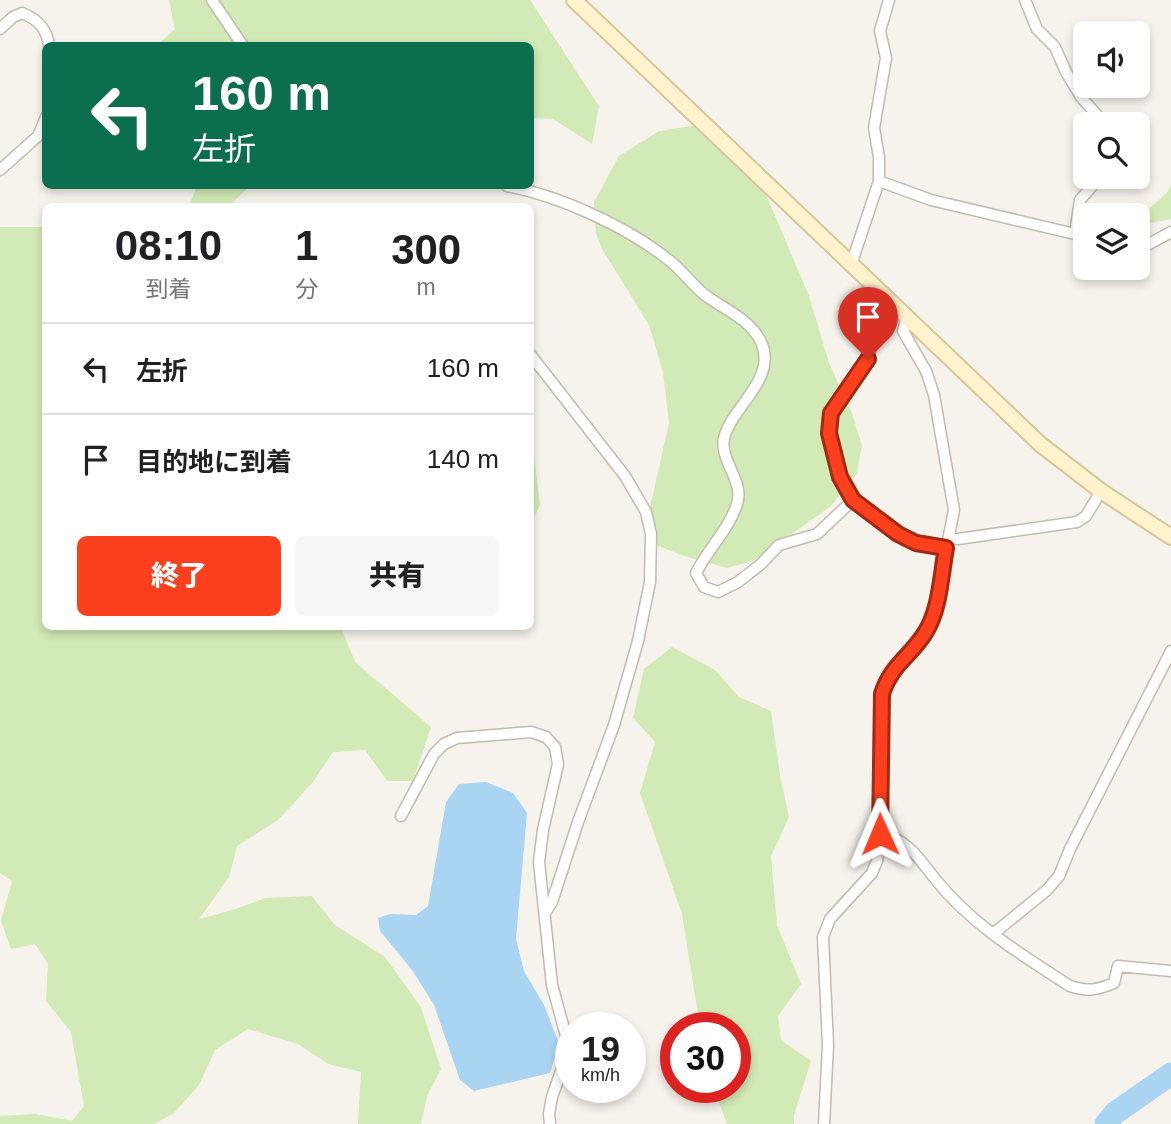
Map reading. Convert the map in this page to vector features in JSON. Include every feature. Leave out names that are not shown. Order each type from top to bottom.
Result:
[{"type":"street","points":[[212,0],[240,42]]},
{"type":"street","points":[[574,0],[1040,444],[1101,491],[1171,537]]},
{"type":"street","points":[[852,265],[879,181],[879,157],[874,128],[886,58],[880,31],[889,0]]},
{"type":"street","points":[[1025,0],[1037,29],[1055,47],[1080,97],[1094,112]]},
{"type":"street","points":[[0,29],[13,16],[22,13],[37,19],[49,42]]},
{"type":"street","points":[[0,170],[38,136],[42,126]]},
{"type":"street","points":[[879,181],[931,200],[1073,234]]},
{"type":"street","points":[[522,189],[613,223],[671,261],[705,295],[731,310],[761,343],[765,365],[749,397],[730,423],[723,440],[739,491],[738,502],[728,523],[696,572],[704,587],[718,592],[738,582],[779,545],[817,534],[853,500]]},
{"type":"street","points":[[1080,203],[1090,189]]},
{"type":"street","points":[[1150,243],[1171,232]]},
{"type":"street","points":[[876,289],[867,304],[874,336],[868,359],[831,413],[829,433],[840,477],[853,500],[898,534],[916,543],[946,548]]},
{"type":"street","points":[[824,1124],[828,1045],[824,937],[830,919],[872,873],[877,861],[880,834],[882,694],[888,677],[926,632],[934,613],[954,510],[926,371],[902,331],[907,318]]},
{"type":"street","points":[[534,359],[625,476],[646,512],[651,534],[650,582],[635,653],[614,725],[552,902],[545,913]]},
{"type":"street","points":[[949,537],[1077,522],[1086,516],[1101,491]]},
{"type":"street","points":[[993,934],[1047,890],[1059,876],[1070,849],[1171,651]]},
{"type":"street","points":[[401,816],[434,754],[443,744],[457,738],[531,732],[546,737],[555,747],[558,764],[543,830],[539,862],[552,985],[568,1043],[552,1097],[550,1124]]},
{"type":"street","points":[[880,834],[894,836],[907,845],[950,897],[993,934],[1070,986],[1095,990],[1114,983],[1118,966],[1171,971]]},
{"type":"green space","points":[[169,0],[530,0],[599,106],[592,144],[553,119],[534,118],[534,42],[160,42],[175,29]]},
{"type":"green space","points":[[698,125],[753,164],[809,296],[829,363],[852,413],[862,446],[856,475],[830,507],[753,561],[727,568],[651,543],[647,521],[669,423],[663,372],[649,325],[602,249],[596,233],[594,202],[619,156],[659,131]]},
{"type":"green space","points":[[1171,185],[1171,219],[1150,223],[1150,208],[1167,193]]},
{"type":"green space","points":[[196,189],[247,189],[232,203],[190,203]]},
{"type":"green space","points":[[0,227],[42,227],[42,630],[342,630],[355,662],[431,727],[413,781],[387,781],[365,750],[333,752],[313,782],[278,820],[237,846],[229,877],[199,919],[265,898],[312,896],[335,925],[385,957],[421,1007],[441,1069],[427,1096],[421,1124],[358,1124],[361,1072],[328,1064],[298,1044],[248,1029],[215,1050],[199,1085],[174,1113],[154,1124],[0,1124],[0,1116],[35,1114],[72,1121],[84,1106],[71,1032],[46,1001],[48,964],[35,944],[11,949],[1,921],[12,881],[0,873]]},
{"type":"green space","points":[[534,455],[540,505],[534,518]]},
{"type":"green space","points":[[672,647],[715,670],[739,697],[771,711],[789,817],[771,856],[777,925],[801,984],[778,1016],[781,1040],[811,1061],[794,1115],[794,1124],[727,1124],[719,1103],[751,1103],[751,1012],[698,1012],[682,914],[640,793],[655,742],[633,718],[644,669]]},
{"type":"water","points":[[486,782],[513,793],[527,813],[516,939],[524,971],[544,1005],[555,1033],[555,1056],[550,1073],[474,1091],[460,1080],[434,1005],[412,970],[380,931],[378,918],[390,914],[416,915],[428,906],[446,802],[459,784]]},
{"type":"waterway","points":[[1106,1124],[1115,1113],[1171,1074]]},
{"type":"route","points":[[868,359],[831,413],[829,433],[840,477],[853,500],[898,534],[916,543],[946,548],[934,613],[926,632],[888,677],[882,694],[880,834]]}]
